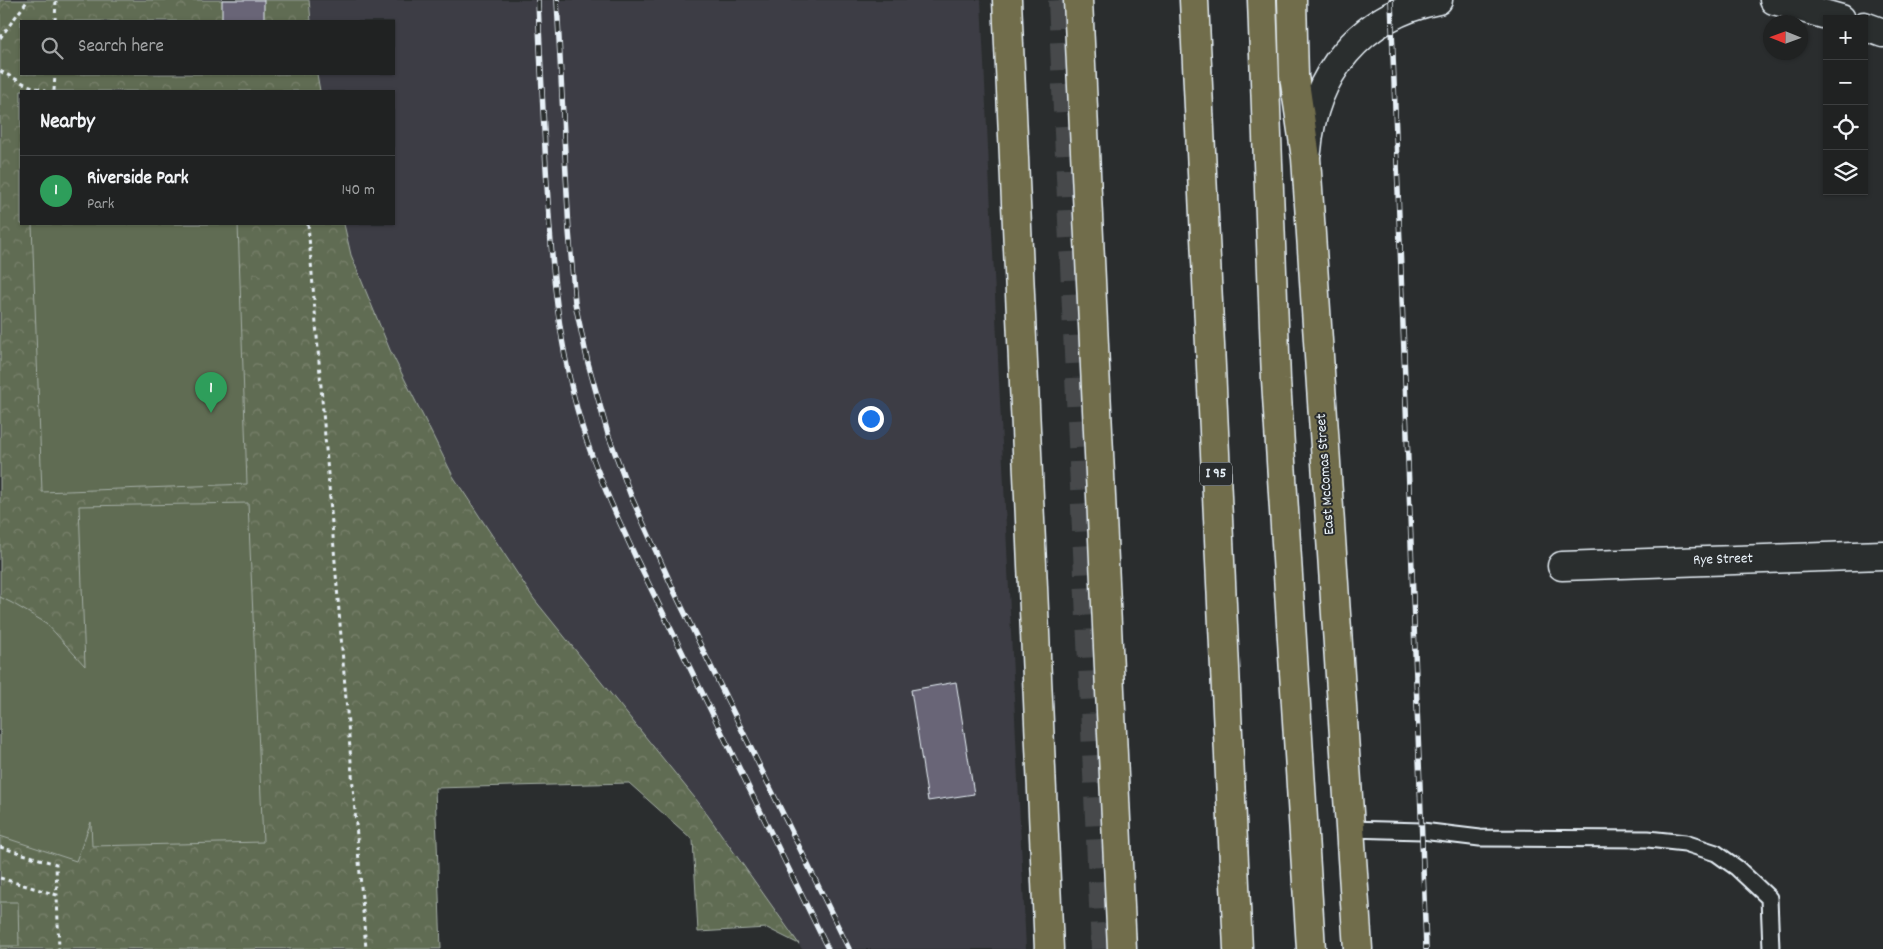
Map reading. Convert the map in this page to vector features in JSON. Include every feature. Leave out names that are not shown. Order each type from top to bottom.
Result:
[{"type":"main road","points":[[1008,0],[1049,949]]},
{"type":"main road","points":[[1078,0],[1122,949]]},
{"type":"main road","name":"I 95","points":[[1194,0],[1238,949]]},
{"type":"main road","points":[[1262,0],[1276,380],[1310,949]]},
{"type":"main road","name":"East McComas Street","points":[[1292,0],[1294,76],[1306,158],[1358,949]]},
{"type":"street","points":[[1306,158],[1308,133],[1320,94],[1331,72],[1348,49],[1367,31],[1391,16],[1438,0]]},
{"type":"street","points":[[1774,0],[1827,15]]},
{"type":"street","points":[[1868,27],[1883,33]]},
{"type":"street","name":"Rye Street","points":[[1562,566],[1883,555]]},
{"type":"lane","points":[[1350,828],[1422,831],[1480,838],[1648,839],[1685,843],[1716,853],[1737,868],[1769,898],[1771,949]]},
{"type":"path","points":[[0,38],[28,0]]},
{"type":"path","points":[[55,20],[56,0]]},
{"type":"path","points":[[0,71],[41,90]]},
{"type":"path","points":[[54,90],[55,75]]},
{"type":"path","points":[[308,225],[366,949]]},
{"type":"path","points":[[0,847],[56,864],[59,949]]},
{"type":"path","points":[[0,878],[58,895]]},
{"type":"shaded area","points":[[309,0],[981,0],[1026,949],[802,949],[699,803],[534,599],[453,476],[390,350],[350,255],[344,225],[395,225],[395,90],[320,90],[317,75],[395,75],[395,20],[311,20]]},
{"type":"green space","points":[[0,0],[309,0],[311,20],[20,20],[20,75],[317,75],[320,90],[20,90],[20,225],[344,225],[351,255],[390,350],[453,476],[534,599],[699,803],[799,944],[767,928],[698,932],[693,840],[629,783],[435,788],[441,949],[0,949]]},
{"type":"green space","points":[[32,225],[238,225],[247,484],[42,492]]},
{"type":"green space","points":[[248,503],[263,842],[92,846],[91,822],[76,861],[0,836],[0,597],[46,623],[85,666],[79,506]]},
{"type":"green space","points":[[0,902],[18,902],[19,946],[0,946]]},
{"type":"building","points":[[222,0],[264,0],[264,20],[222,20]]},
{"type":"building","points":[[956,682],[974,794],[928,801],[911,690]]},
{"type":"tunnel","points":[[1062,0],[1105,949]]},
{"type":"railway","points":[[538,0],[553,270],[568,372],[586,439],[603,484],[636,558],[828,949]]},
{"type":"railway","points":[[557,0],[569,231],[575,303],[588,363],[608,434],[631,496],[675,593],[849,949]]},
{"type":"railway","points":[[1391,0],[1426,949]]},
{"type":"place","name":"Riverside Park","points":[[211,413]]}]
